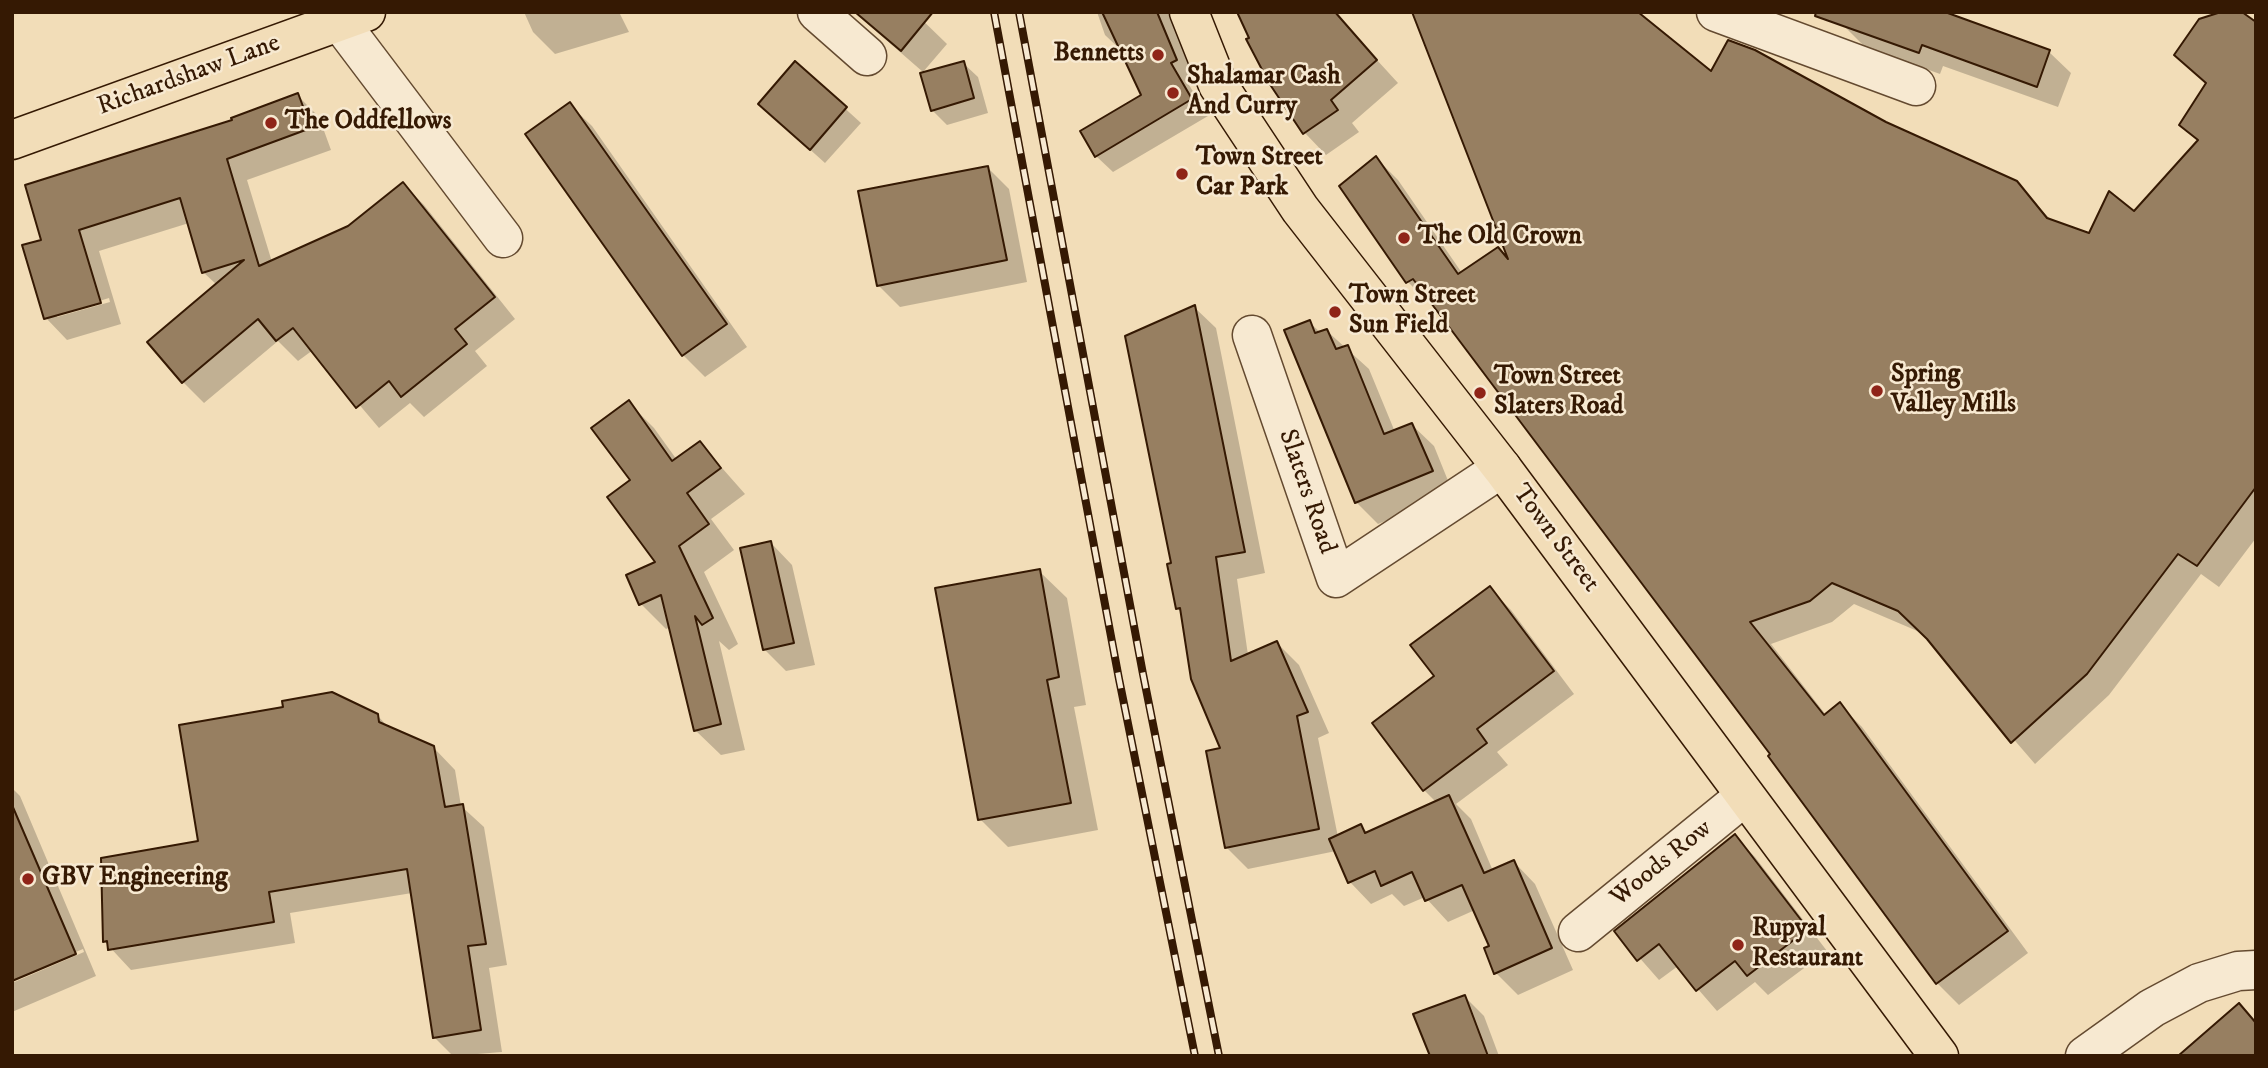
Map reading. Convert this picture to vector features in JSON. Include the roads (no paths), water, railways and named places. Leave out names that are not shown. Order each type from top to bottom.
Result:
[{"type":"main road","name":"Town Street","points":[[1189,12],[1218,85],[1300,209],[1502,468],[1939,1056]]},
{"type":"main road","name":"Richardshaw Lane","points":[[12,140],[295,24],[353,17]]},
{"type":"street","points":[[817,12],[867,56]]},
{"type":"street","points":[[1728,14],[1916,86]]},
{"type":"street","points":[[353,17],[503,238]]},
{"type":"street","name":"Slaters Road","points":[[1252,335],[1336,578],[1502,468]]},
{"type":"street","name":"Woods Row","points":[[1578,932],[1745,796]]},
{"type":"street","points":[[2085,1056],[2152,1008],[2199,982],[2238,971],[2256,970]]},
{"type":"railway","points":[[994,12],[1119,679],[1195,1056]]},
{"type":"railway","points":[[1019,12],[1143,674],[1219,1056]]},
{"type":"place","name":"Bennetts","points":[[1158,55]]},
{"type":"place","name":"Shalamar Cash And Curry","points":[[1173,93]]},
{"type":"place","name":"The Oddfellows","points":[[271,123]]},
{"type":"place","name":"Town Street Car Park","points":[[1182,174]]},
{"type":"place","name":"The Old Crown","points":[[1404,238]]},
{"type":"place","name":"Town Street Sun Field","points":[[1335,312]]},
{"type":"place","name":"Spring Valley Mills","points":[[1877,391]]},
{"type":"place","name":"Town Street Slaters Road","points":[[1480,393]]},
{"type":"place","name":"GBV Engineering","points":[[28,879]]},
{"type":"place","name":"Rupyal Restaurant","points":[[1738,945]]}]
